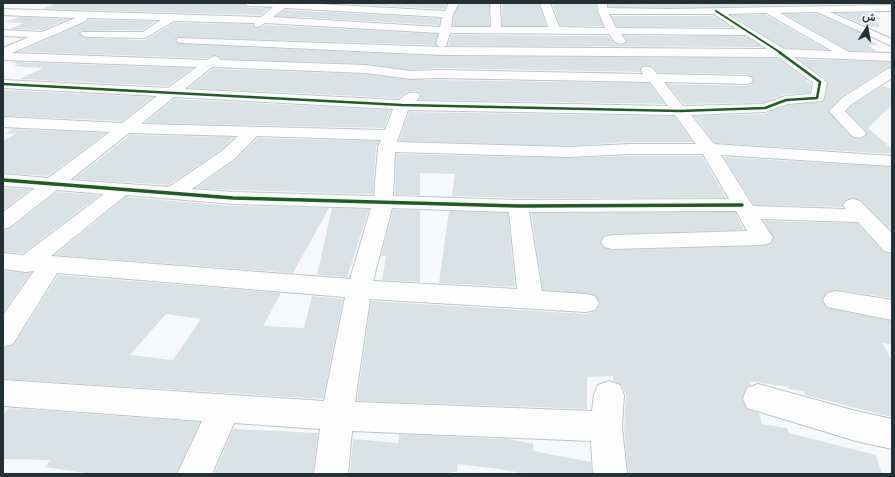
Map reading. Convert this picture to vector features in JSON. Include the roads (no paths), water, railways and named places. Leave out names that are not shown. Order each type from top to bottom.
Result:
[{"type":"street","points":[[248,3],[337,5],[447,18],[630,53],[781,53],[892,57]]},
{"type":"street","points":[[495,3],[496,31]]},
{"type":"street","points":[[545,3],[554,30]]},
{"type":"street","points":[[871,3],[888,8]]},
{"type":"street","points":[[3,222],[284,4]]},
{"type":"street","points":[[3,52],[114,6]]},
{"type":"street","points":[[612,242],[762,238],[709,148],[654,77],[630,53],[612,31],[602,7],[668,12],[888,8]]},
{"type":"street","points":[[815,9],[892,43]]},
{"type":"street","points":[[860,9],[886,19]]},
{"type":"street","points":[[768,10],[847,55]]},
{"type":"street","points":[[3,84],[402,105],[680,111],[765,108],[786,100],[817,98],[820,82],[781,53],[716,11]]},
{"type":"street","points":[[3,12],[90,16],[264,20],[447,18],[496,31],[554,30],[749,32]]},
{"type":"street","points":[[3,56],[366,69],[380,72],[428,75],[654,77],[751,83],[688,32],[668,12]]},
{"type":"street","points":[[86,34],[145,35],[173,17]]},
{"type":"street","points":[[182,40],[378,48],[447,18]]},
{"type":"street","points":[[331,474],[337,416],[359,289],[383,203],[390,141],[402,105],[411,98],[428,75],[447,18]]},
{"type":"street","points":[[3,33],[46,34]]},
{"type":"street","points":[[378,48],[387,34]]},
{"type":"street","points":[[858,133],[837,111],[847,101],[892,72]]},
{"type":"street","points":[[3,122],[252,132],[569,152],[630,149],[709,148],[892,161]]},
{"type":"street","points":[[172,194],[228,155],[252,132]]},
{"type":"street","points":[[3,180],[233,198],[518,206],[744,209],[863,216]]},
{"type":"street","points":[[15,263],[121,190]]},
{"type":"street","points":[[848,200],[892,246]]},
{"type":"street","points":[[518,206],[531,300]]},
{"type":"street","points":[[15,263],[51,264],[359,289],[586,302]]},
{"type":"street","points":[[3,336],[51,264]]},
{"type":"street","points":[[836,300],[892,310]]},
{"type":"street","points":[[3,393],[337,416],[606,427]]},
{"type":"street","points":[[609,395],[606,427],[610,474]]},
{"type":"street","points":[[758,398],[856,426],[892,434]]},
{"type":"street","points":[[194,474],[225,408]]}]
